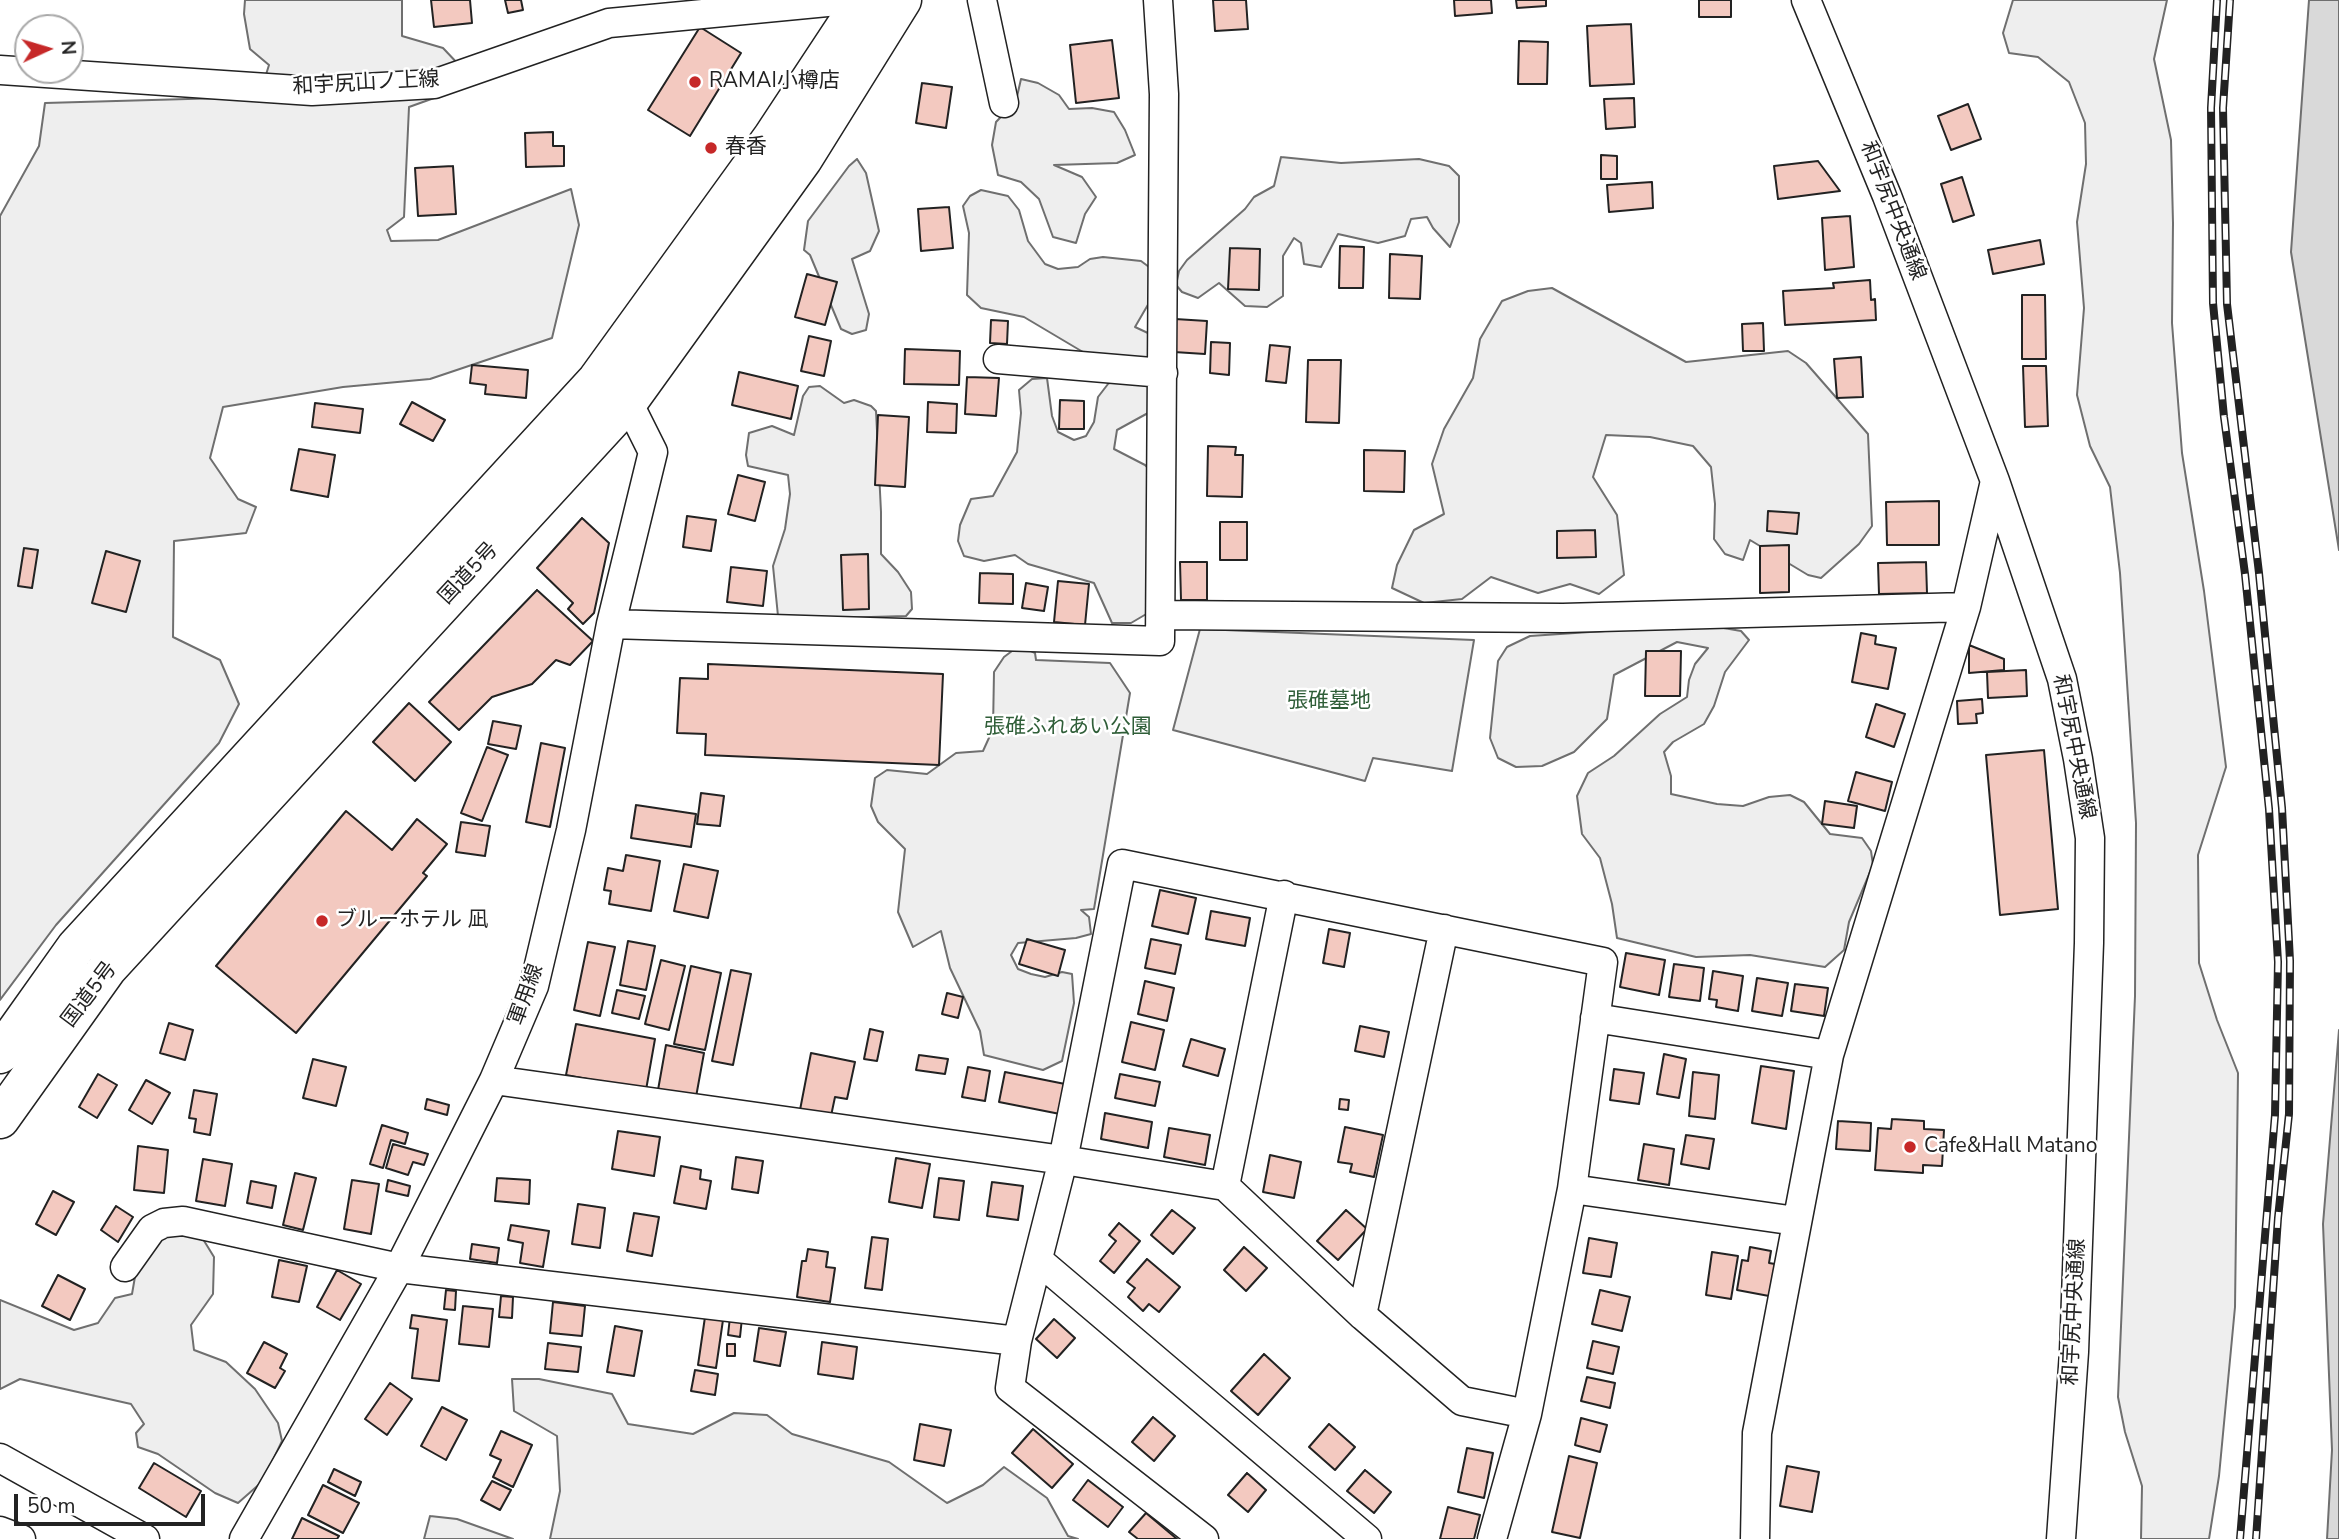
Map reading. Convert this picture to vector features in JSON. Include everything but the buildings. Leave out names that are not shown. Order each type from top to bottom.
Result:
[{"type":"highway","name":"国道5号","points":[[0,1054],[76,947],[597,380],[772,138],[863,0]]},
{"type":"highway","name":"国道5号","points":[[0,1119],[107,969],[628,402],[803,159],[902,0]]},
{"type":"street","name":"和宇尻山ノ上線","points":[[0,70],[312,90],[434,84],[608,23],[848,0]]},
{"type":"street","points":[[982,0],[1004,103]]},
{"type":"street","points":[[611,624],[1160,641],[1164,94],[1158,0]]},
{"type":"street","name":"和宇尻中央通線","points":[[1806,0],[1887,196],[1995,481],[2062,678],[2078,759],[2090,838],[2089,943],[2074,1352],[2061,1539]]},
{"type":"street","points":[[998,359],[1163,373]]},
{"type":"street","name":"軍用線","points":[[244,1539],[400,1268],[494,1080],[534,986],[571,830],[611,624],[653,452],[628,402]]},
{"type":"street","points":[[1755,1539],[1758,1433],[1829,1055],[1966,607],[1995,481]]},
{"type":"street","points":[[1161,615],[1563,618],[1966,607]]},
{"type":"street","points":[[1204,1539],[1010,1388],[1017,1342],[1063,1160],[1122,864],[1603,962],[1572,1189],[1527,1414],[1492,1539]]},
{"type":"street","points":[[1225,1186],[1283,895]]},
{"type":"street","points":[[1362,1315],[1444,929]]},
{"type":"street","points":[[1595,1018],[1829,1055]]},
{"type":"street","points":[[494,1080],[1063,1160],[1225,1186],[1362,1315],[1462,1401],[1527,1414]]},
{"type":"street","points":[[1572,1189],[1796,1221]]},
{"type":"street","points":[[125,1267],[152,1229],[164,1223],[183,1221],[400,1268],[1017,1342]]},
{"type":"street","points":[[1038,1260],[1367,1539]]},
{"type":"street","points":[[0,1458],[145,1539]]},
{"type":"street","points":[[0,1531],[21,1539]]},
{"type":"green space","points":[[245,0],[402,0],[402,36],[443,48],[476,83],[409,107],[404,217],[387,230],[391,241],[438,240],[571,189],[579,225],[552,338],[430,379],[343,387],[223,407],[210,458],[238,499],[256,507],[246,533],[174,541],[173,637],[220,660],[239,704],[219,743],[56,925],[0,1000],[0,216],[39,146],[45,103],[259,97],[269,65],[250,49],[244,14]]},
{"type":"green space","points":[[2013,0],[2167,0],[2154,59],[2171,140],[2172,323],[2182,453],[2204,591],[2226,767],[2198,855],[2199,963],[2238,1073],[2235,1307],[2219,1476],[2209,1539],[2141,1539],[2142,1486],[2125,1432],[2118,1397],[2135,996],[2136,823],[2120,573],[2110,487],[2090,446],[2077,395],[2084,308],[2077,222],[2086,164],[2085,123],[2069,82],[2038,57],[2009,53],[2003,33]]},
{"type":"green space","points":[[1021,79],[1038,83],[1059,95],[1069,109],[1092,108],[1114,112],[1135,155],[1117,163],[1054,165],[1082,177],[1096,197],[1085,214],[1076,243],[1053,237],[1039,199],[1021,182],[998,175],[992,145],[996,122],[1016,101]]},
{"type":"green space","points":[[1281,157],[1341,163],[1419,159],[1449,166],[1459,176],[1459,222],[1450,247],[1427,217],[1411,219],[1405,236],[1378,243],[1338,234],[1321,267],[1304,264],[1301,243],[1294,238],[1283,256],[1283,296],[1267,307],[1245,306],[1219,283],[1198,298],[1182,292],[1176,285],[1179,271],[1187,260],[1245,209],[1254,197],[1274,186]]},
{"type":"green space","points":[[857,159],[866,173],[879,231],[870,251],[852,259],[869,314],[866,330],[852,334],[841,329],[810,255],[804,250],[808,221]]},
{"type":"green space","points":[[981,190],[1008,196],[1019,210],[1028,241],[1045,264],[1058,269],[1078,267],[1090,259],[1103,257],[1141,261],[1149,267],[1153,296],[1135,327],[1150,334],[1148,362],[1088,355],[1024,317],[981,308],[967,295],[969,233],[963,206],[970,196]]},
{"type":"green space","points":[[1552,288],[1686,362],[1788,351],[1806,363],[1868,434],[1872,526],[1859,544],[1821,578],[1808,575],[1750,540],[1743,560],[1725,554],[1714,539],[1715,504],[1711,467],[1693,446],[1650,437],[1606,435],[1593,477],[1617,515],[1624,575],[1599,594],[1570,584],[1538,593],[1491,577],[1462,599],[1424,603],[1392,588],[1397,565],[1414,530],[1444,514],[1432,464],[1444,429],[1473,378],[1480,339],[1502,301],[1528,291]]},
{"type":"green space","points":[[1047,378],[1052,416],[1058,432],[1074,440],[1086,436],[1094,422],[1098,397],[1108,384],[1152,384],[1148,413],[1117,430],[1114,449],[1145,465],[1156,476],[1148,613],[1131,623],[1112,623],[1094,583],[1028,564],[1015,555],[984,561],[964,556],[958,541],[960,525],[971,499],[993,496],[1017,452],[1021,413],[1019,390],[1032,379]]},
{"type":"green space","points":[[820,386],[844,403],[854,400],[871,406],[876,411],[881,554],[898,572],[911,592],[912,609],[906,616],[800,619],[778,616],[773,566],[785,529],[790,494],[788,475],[748,466],[746,455],[749,433],[772,426],[794,435],[803,396],[809,387]]},
{"type":"green space","points":[[1712,626],[1741,631],[1749,640],[1725,672],[1714,706],[1704,724],[1673,742],[1664,752],[1671,776],[1671,794],[1717,804],[1743,806],[1769,797],[1790,795],[1804,802],[1830,834],[1862,838],[1871,851],[1873,865],[1849,922],[1844,950],[1825,967],[1750,955],[1696,957],[1617,938],[1612,904],[1600,858],[1582,834],[1577,796],[1588,773],[1614,756],[1660,714],[1687,697],[1695,664],[1708,648],[1677,642],[1614,675],[1607,719],[1574,752],[1542,766],[1516,767],[1498,758],[1490,738],[1498,661],[1507,647],[1530,636]]},
{"type":"green space","name":"張碓墓地","points":[[1200,629],[1474,640],[1452,771],[1373,758],[1365,781],[1173,730]]},
{"type":"green space","name":"張碓ふれあい公園","points":[[1025,648],[1035,653],[1036,660],[1110,663],[1130,693],[1094,909],[1081,910],[1089,917],[1091,934],[1076,938],[1018,943],[1011,955],[1018,969],[1031,974],[1045,977],[1062,972],[1072,974],[1074,1003],[1062,1061],[1043,1070],[984,1055],[980,1031],[950,968],[941,931],[913,947],[898,912],[905,849],[878,822],[871,806],[875,778],[887,770],[927,774],[956,753],[983,751],[993,729],[994,672],[1004,657],[1012,651]]},
{"type":"green space","points":[[165,1229],[198,1231],[214,1257],[213,1294],[191,1325],[194,1350],[226,1362],[255,1389],[278,1423],[282,1441],[263,1481],[238,1503],[215,1493],[158,1454],[138,1447],[136,1433],[144,1424],[131,1404],[20,1379],[0,1389],[0,1300],[74,1330],[98,1323],[115,1298],[132,1294],[136,1271]]},
{"type":"green space","points":[[512,1379],[539,1379],[612,1394],[628,1424],[693,1434],[734,1413],[767,1415],[792,1434],[889,1462],[947,1503],[983,1485],[1004,1467],[1047,1498],[1068,1536],[1078,1539],[550,1539],[560,1491],[557,1436],[514,1411]]},
{"type":"green space","points":[[430,1516],[457,1519],[513,1539],[424,1539]]},
{"type":"shaded area","points":[[2309,0],[2339,0],[2339,550],[2291,252]]},
{"type":"shaded area","points":[[2339,1030],[2339,1539],[2327,1539],[2332,1450],[2323,1224]]},
{"type":"railway","points":[[2217,0],[2211,108],[2213,303],[2269,809],[2278,962],[2275,1115],[2240,1539]]},
{"type":"railway","points":[[2230,0],[2223,108],[2227,304],[2259,573],[2282,808],[2290,961],[2289,1114],[2278,1218],[2256,1539]]},
{"type":"place","name":"RAMAI小樽店","points":[[695,82]]},
{"type":"place","name":"春香","points":[[711,148]]},
{"type":"place","name":"ブルーホテル 凪","points":[[322,921]]},
{"type":"place","name":"Cafe&Hall Matano","points":[[1910,1147]]}]
